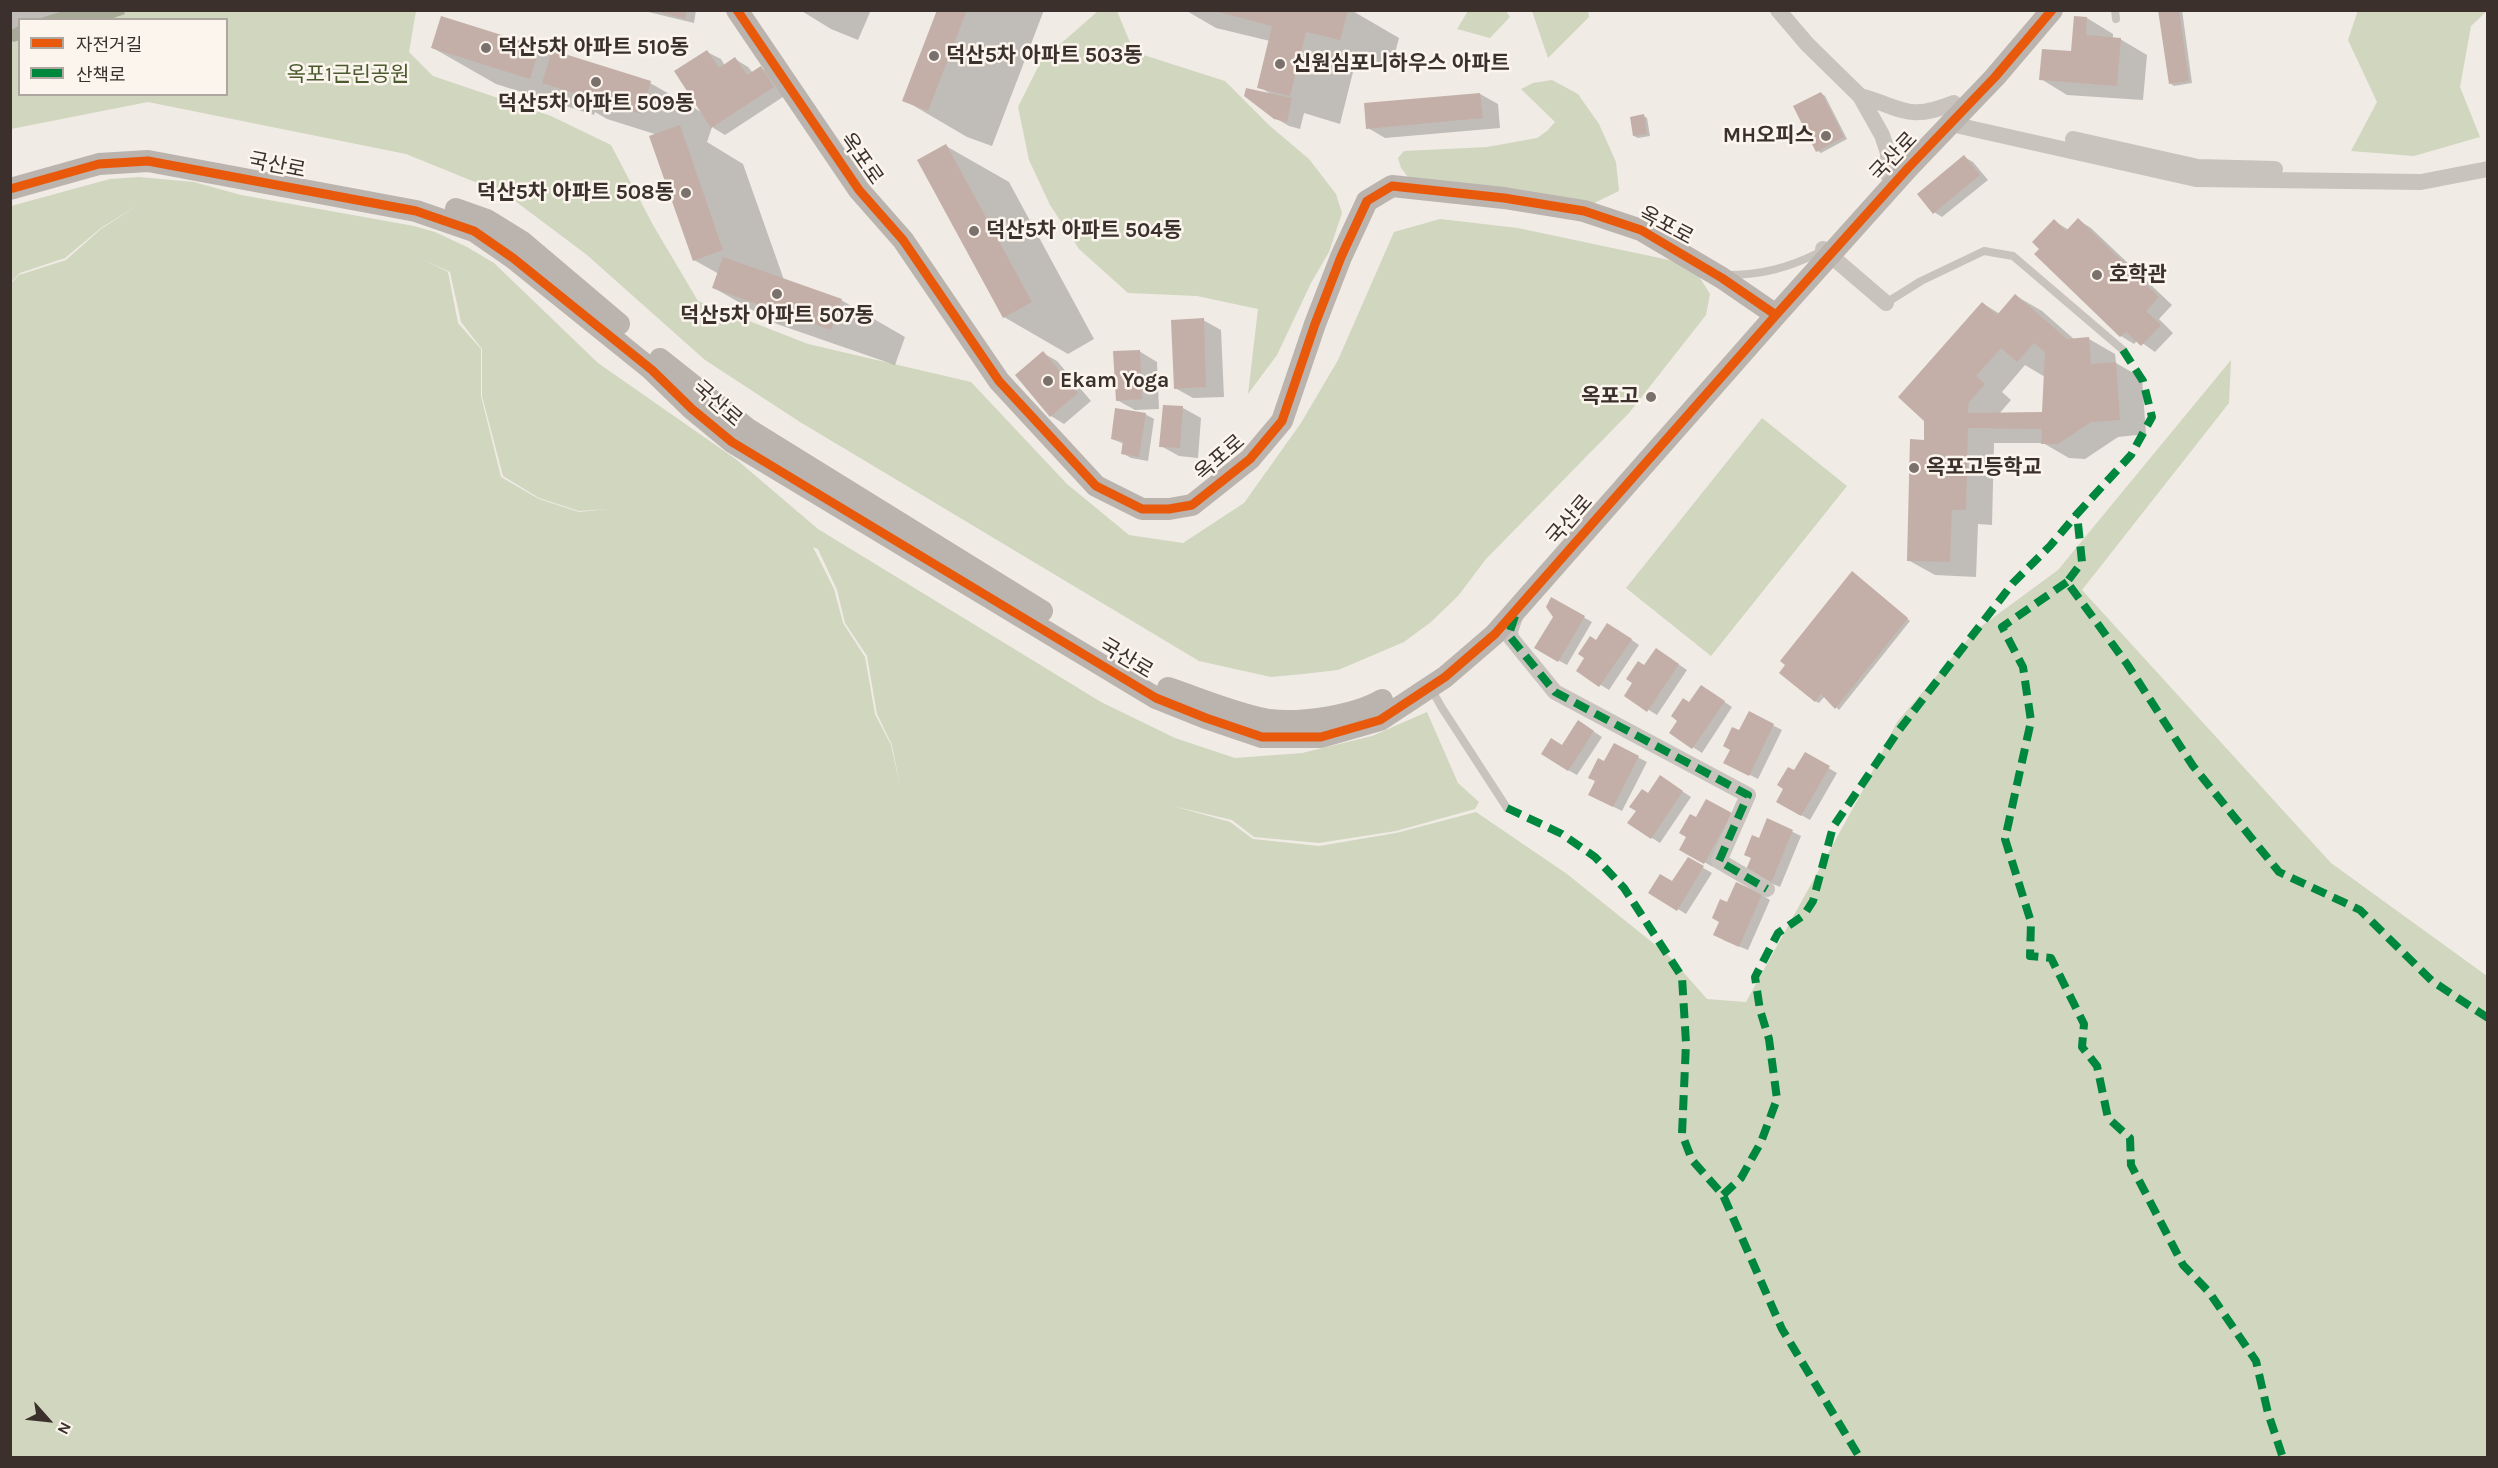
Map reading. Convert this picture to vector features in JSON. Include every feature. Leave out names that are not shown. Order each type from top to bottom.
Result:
[{"type":"street","name":"옥포로","points":[[737,10],[859,190],[903,240],[999,381],[1096,486],[1142,509],[1169,509],[1192,505],[1250,459],[1282,422],[1315,324],[1366,201],[1392,186],[1504,198],[1584,212],[1641,230],[1717,275],[1772,312]]},
{"type":"street","points":[[1778,10],[1807,44],[1860,96],[1882,135],[1888,153],[1888,175]]},
{"type":"street","name":"국산로","points":[[1823,252],[1955,114],[2038,10]]},
{"type":"street","name":"국산로","points":[[10,189],[99,164],[147,161],[416,211],[474,231],[513,258],[652,370],[692,409],[732,442],[1156,698],[1262,737],[1321,737],[1380,720],[1445,677],[1485,642],[1519,606],[1888,175],[1995,77],[2052,10]]},
{"type":"street","points":[[1860,96],[1883,102],[1904,112],[1955,114],[2198,167],[2420,172],[2487,158]]},
{"type":"street","points":[[1955,114],[2196,179],[2421,182],[2487,169]]},
{"type":"street","name":"국산로","points":[[10,177],[98,152],[151,147],[432,201],[487,220],[521,241],[698,391],[748,429],[1164,686],[1269,720],[1322,719],[1371,706],[1438,667],[1488,621],[1772,312]]},
{"type":"street","points":[[1823,252],[1886,303]]},
{"type":"street","points":[[1519,606],[1512,624],[1511,638],[1555,692],[1748,795],[1719,861],[1767,889]]},
{"type":"street","points":[[1485,642],[1511,638]]},
{"type":"lane","points":[[1886,303],[1921,281],[1984,251],[2013,256],[2123,350]]},
{"type":"lane","points":[[1717,275],[1754,275],[1790,267],[1823,252]]},
{"type":"lane","points":[[1430,686],[1507,808]]},
{"type":"green space","points":[[2358,10],[2487,11],[2471,26],[2460,87],[2480,137],[2414,156],[2351,151],[2377,102],[2348,40]]},
{"type":"green space","name":"옥포1근린공원","points":[[63,11],[416,11],[409,52],[433,76],[551,116],[611,145],[653,225],[698,301],[808,344],[971,382],[1067,484],[1129,535],[1183,543],[1244,503],[1301,423],[1338,360],[1394,232],[1440,219],[1518,228],[1669,260],[1695,270],[1710,294],[1706,315],[1629,413],[1486,559],[1458,596],[1431,622],[1404,642],[1338,670],[1271,677],[1199,661],[800,422],[705,360],[587,255],[507,195],[406,154],[148,102],[11,129],[11,30],[18,26],[18,96],[228,96],[228,18],[41,18]]},
{"type":"green space","points":[[1098,11],[1117,11],[1134,52],[1225,81],[1270,126],[1309,159],[1336,194],[1342,213],[1329,252],[1311,283],[1277,355],[1248,394],[1258,309],[1197,296],[1128,293],[1079,249],[1050,205],[1029,160],[1018,107],[1041,61]]},
{"type":"green space","points":[[1468,11],[1506,11],[1510,17],[1490,38],[1457,29]]},
{"type":"green space","points":[[1532,11],[1588,11],[1589,17],[1548,58]]},
{"type":"green space","points":[[1552,80],[1578,94],[1599,124],[1616,162],[1619,191],[1588,206],[1411,181],[1401,168],[1398,158],[1404,151],[1487,147],[1537,138],[1555,122],[1521,89],[1533,83]]},
{"type":"green space","points":[[139,177],[194,182],[241,195],[414,226],[435,232],[467,247],[494,263],[598,363],[737,460],[818,529],[1101,702],[1175,738],[1235,758],[1302,753],[1372,736],[1427,712],[1458,783],[1479,802],[1475,809],[1396,831],[1319,843],[1254,837],[1232,820],[1173,806],[1230,822],[1253,839],[1319,846],[1396,833],[1476,812],[1567,874],[1668,955],[1707,999],[1746,1002],[1863,790],[1897,722],[1975,631],[2058,570],[2231,360],[2229,403],[2082,590],[2331,863],[2487,976],[2487,1457],[11,1457],[10,284],[19,275],[66,260],[101,229],[141,203],[101,228],[65,258],[20,273],[11,282],[11,206],[110,179]],"holes":[[[422,259],[450,272],[461,322],[482,349],[482,396],[503,476],[539,498],[579,511],[609,509],[579,512],[539,499],[501,477],[481,396],[481,349],[458,323],[448,272]],[[813,547],[818,549],[837,590],[845,623],[867,656],[877,714],[892,745],[900,786],[891,745],[875,714],[865,657],[843,623],[834,589]]]},
{"type":"green space","points":[[1762,418],[1847,486],[1711,656],[1626,588]]},
{"type":"building","points":[[653,10],[687,10],[685,19]]},
{"type":"building","name":"덕산5차 아파트 503동","points":[[937,10],[967,10],[928,111],[902,101]]},
{"type":"building","name":"신원심포니하우스 아파트","points":[[1211,10],[1348,10],[1340,40],[1306,32],[1290,96],[1257,88],[1272,26]]},
{"type":"building","points":[[2158,10],[2179,10],[2189,81],[2169,84]]},
{"type":"building","name":"덕산5차 아파트 510동","points":[[441,16],[540,47],[530,79],[431,48]]},
{"type":"building","points":[[2074,16],[2087,17],[2086,35],[2121,38],[2117,86],[2039,80],[2042,49],[2071,51]]},
{"type":"building","name":"덕산5차 아파트 509동","points":[[552,50],[651,81],[641,114],[542,83]]},
{"type":"building","points":[[707,50],[719,68],[735,57],[747,75],[761,66],[774,87],[711,128],[674,71]]},
{"type":"building","points":[[1246,88],[1292,98],[1287,122],[1274,119],[1244,96]]},
{"type":"building","points":[[1821,92],[1844,137],[1816,152],[1793,106]]},
{"type":"building","points":[[1480,93],[1483,118],[1366,129],[1364,103]]},
{"type":"building","points":[[1644,114],[1647,134],[1633,136],[1630,117]]},
{"type":"building","name":"덕산5차 아파트 508동","points":[[680,125],[723,250],[693,261],[649,136]]},
{"type":"building","name":"덕산5차 아파트 504동","points":[[946,144],[1032,302],[1003,318],[917,160]]},
{"type":"building","points":[[1964,155],[1980,175],[1933,214],[1917,194]]},
{"type":"building","name":"호학관","points":[[2078,218],[2159,297],[2146,311],[2161,325],[2141,346],[2126,332],[2120,337],[2034,254],[2039,249],[2032,242],[2054,219],[2066,231]]},
{"type":"building","name":"덕산5차 아파트 507동","points":[[723,257],[842,299],[831,330],[712,288]]},
{"type":"building","points":[[2015,294],[2067,339],[2089,337],[2091,364],[2116,362],[2120,420],[2091,422],[2058,444],[2041,444],[2042,429],[1968,428],[1966,510],[1952,510],[1950,562],[1907,561],[1910,439],[1924,440],[1924,421],[1898,397],[1982,302],[1997,315]],"holes":[[[2034,343],[2045,352],[2042,412],[1968,413],[1969,402],[1985,384],[1976,376],[2001,348],[2017,362]]]},
{"type":"building","points":[[1204,318],[1206,387],[1174,389],[1171,320]]},
{"type":"building","points":[[1140,350],[1142,399],[1116,401],[1113,351]]},
{"type":"building","points":[[1043,351],[1078,393],[1050,417],[1015,375]]},
{"type":"building","points":[[1163,405],[1183,406],[1180,448],[1159,447]]},
{"type":"building","points":[[1115,408],[1146,413],[1139,457],[1121,454],[1123,441],[1111,439]]},
{"type":"building","points":[[1852,571],[1908,618],[1835,709],[1821,694],[1815,702],[1779,673],[1785,665],[1780,661]]},
{"type":"building","points":[[1551,597],[1585,616],[1558,662],[1534,648],[1553,617],[1546,607]]},
{"type":"building","points":[[1607,623],[1632,639],[1599,687],[1576,671],[1584,658],[1578,654],[1590,636],[1596,640]]},
{"type":"building","points":[[1656,648],[1679,664],[1647,712],[1624,696],[1632,683],[1626,679],[1638,661],[1644,665]]},
{"type":"building","points":[[1701,685],[1725,701],[1692,749],[1669,733],[1677,721],[1671,716],[1683,698],[1689,702]]},
{"type":"building","points":[[1749,711],[1774,724],[1749,776],[1723,763],[1730,750],[1723,746],[1732,727],[1739,730]]},
{"type":"building","points":[[1578,720],[1594,731],[1568,771],[1541,754],[1551,738],[1562,745]]},
{"type":"building","points":[[1614,743],[1639,756],[1613,807],[1588,795],[1595,781],[1588,778],[1598,758],[1604,761]]},
{"type":"building","points":[[1805,752],[1830,766],[1801,816],[1776,802],[1783,789],[1777,785],[1788,767],[1794,770]]},
{"type":"building","points":[[1660,775],[1683,791],[1651,839],[1627,823],[1636,811],[1629,807],[1642,789],[1648,793]]},
{"type":"building","points":[[1706,799],[1732,813],[1704,864],[1679,850],[1686,837],[1679,833],[1690,814],[1696,817]]},
{"type":"building","points":[[1767,818],[1793,830],[1771,883],[1745,872],[1751,858],[1744,855],[1752,835],[1759,838]]},
{"type":"building","points":[[1688,857],[1704,866],[1677,911],[1648,893],[1660,874],[1672,881]]},
{"type":"building","points":[[1736,882],[1762,894],[1739,947],[1713,935],[1719,922],[1712,918],[1720,899],[1727,902]]},
{"type":"marked path","points":[[2123,350],[2143,381],[2152,417],[2131,455],[2077,514],[2082,562],[2067,582],[2127,664],[2193,766],[2279,872],[2360,910],[2432,981],[2488,1018]]},
{"type":"marked path","points":[[1723,1195],[1741,1178],[1761,1142],[1777,1099],[1769,1039],[1760,1010],[1755,977],[1778,933],[1804,915],[1813,901],[1833,827],[1899,730],[2013,583],[2050,546],[2077,514]]},
{"type":"marked path","points":[[2067,582],[2002,627],[2023,667],[2031,721],[2005,839],[2031,922],[2030,956],[2051,958],[2084,1024],[2082,1047],[2097,1066],[2108,1118],[2130,1138],[2131,1165],[2183,1265],[2209,1292],[2256,1361],[2268,1413],[2283,1458]]},
{"type":"marked path","points":[[1515,616],[1510,631],[1511,638],[1555,692],[1748,795],[1719,861],[1767,889]]},
{"type":"marked path","points":[[1507,808],[1562,834],[1595,857],[1624,888],[1682,977],[1686,1043],[1682,1134],[1692,1160],[1723,1195],[1782,1329],[1860,1458]]},
{"type":"cycle path","points":[[737,10],[859,190],[903,240],[999,381],[1096,486],[1142,509],[1169,509],[1192,505],[1250,459],[1282,421],[1315,324],[1341,257],[1367,201],[1392,186],[1504,198],[1584,211],[1641,230],[1722,278],[1776,315]]},
{"type":"cycle path","points":[[10,189],[99,164],[148,161],[416,211],[474,231],[513,258],[652,370],[692,409],[732,442],[1156,698],[1262,737],[1321,737],[1380,720],[1445,677],[1495,634],[1776,315],[1908,168],[1995,77],[2052,10]]},
{"type":"place","name":"덕산5차 아파트 510동","points":[[486,48]]},
{"type":"place","name":"덕산5차 아파트 503동","points":[[934,56]]},
{"type":"place","name":"신원심포니하우스 아파트","points":[[1280,64]]},
{"type":"place","name":"덕산5차 아파트 509동","points":[[596,82]]},
{"type":"place","name":"MH오피스","points":[[1826,136]]},
{"type":"place","name":"덕산5차 아파트 508동","points":[[686,193]]},
{"type":"place","name":"덕산5차 아파트 504동","points":[[974,231]]},
{"type":"place","name":"호학관","points":[[2097,275]]},
{"type":"place","name":"덕산5차 아파트 507동","points":[[777,294]]},
{"type":"place","name":"Ekam Yoga","points":[[1048,381]]},
{"type":"place","name":"옥포고","points":[[1651,397]]},
{"type":"place","name":"옥포고등학교","points":[[1914,468]]}]
